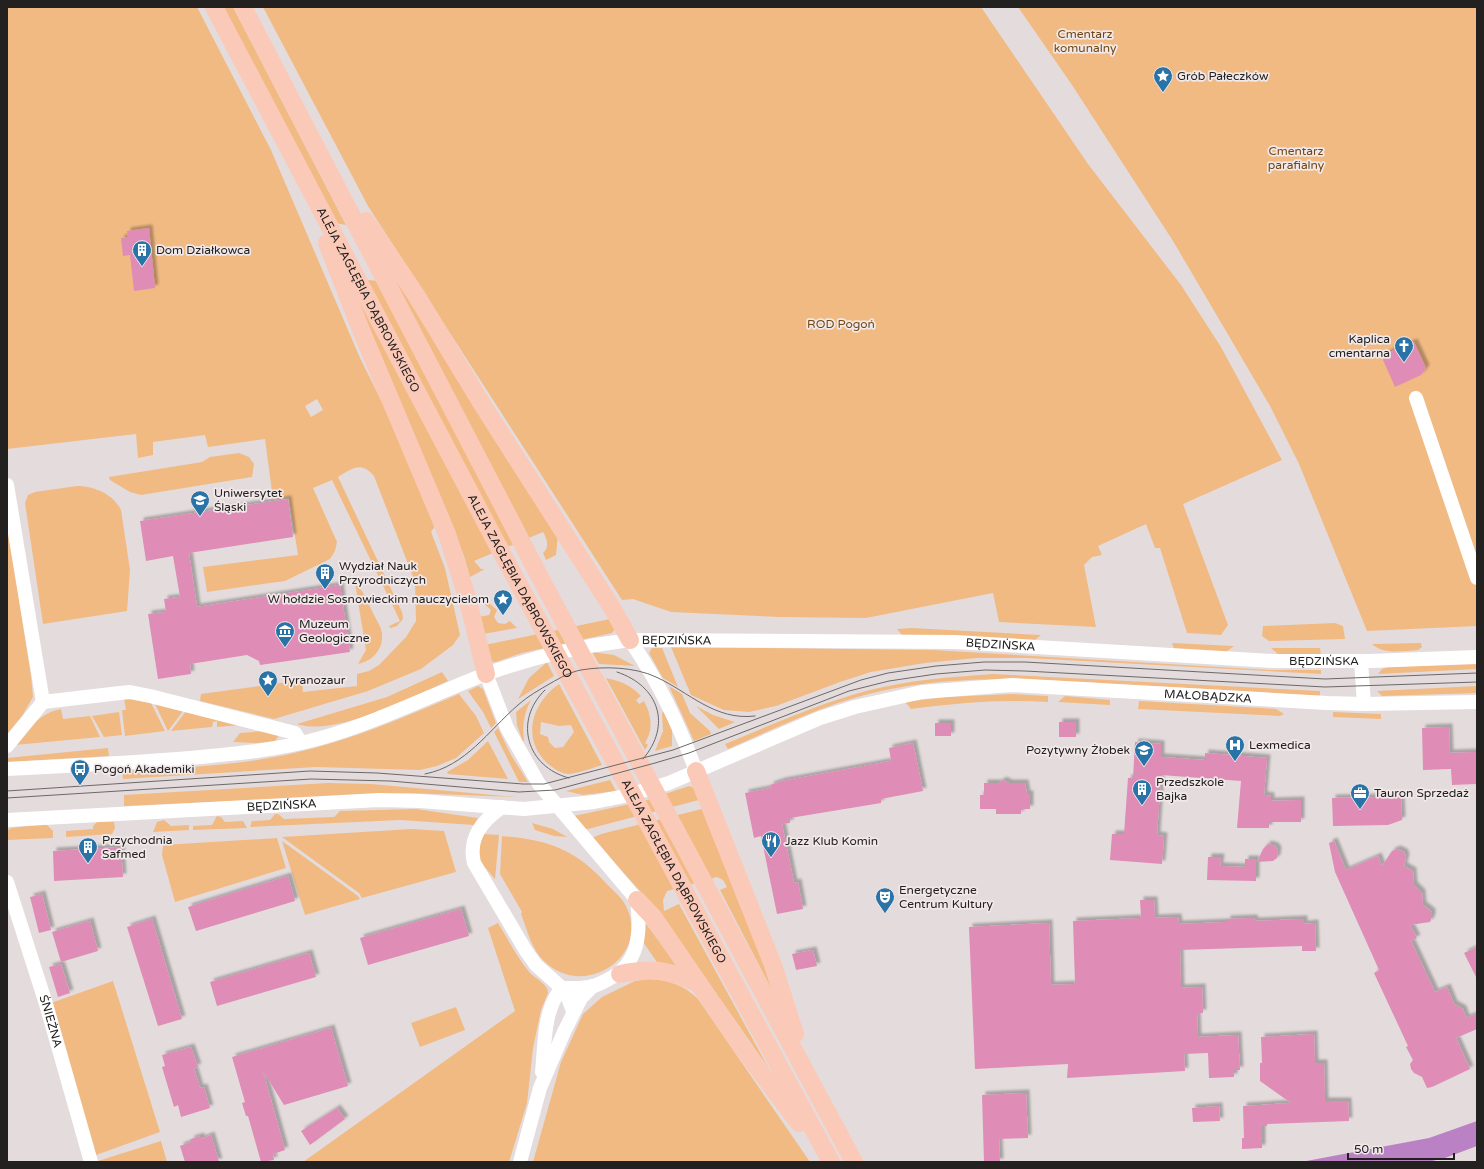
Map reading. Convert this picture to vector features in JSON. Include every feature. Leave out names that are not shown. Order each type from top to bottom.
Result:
[{"type":"main road","name":"ALEJA ZAGŁĘBIA DĄBROWSKIEGO","points":[[214,7],[497,544],[831,1161]]},
{"type":"main road","name":"ALEJA ZAGŁĘBIA DĄBROWSKIEGO","points":[[243,7],[499,494],[548,592],[710,891],[854,1162]]},
{"type":"main road","points":[[324,162],[416,295],[482,404],[610,605],[630,640]]},
{"type":"main road","points":[[300,171],[360,330],[447,534],[467,597],[486,674]]},
{"type":"main road","points":[[696,771],[773,965],[807,1074]]},
{"type":"main road","points":[[637,900],[654,918],[742,1047],[831,1161]]},
{"type":"main road","points":[[620,974],[643,969],[660,970],[686,978],[699,984]]},
{"type":"street","points":[[1416,398],[1477,578]]},
{"type":"street","points":[[7,485],[43,702]]},
{"type":"street","name":"BĘDZIŃSKA","points":[[7,769],[147,762],[240,754],[300,744],[369,723],[486,674],[538,657],[593,645],[630,640],[955,642],[1253,661],[1366,661]]},
{"type":"street","name":"BĘDZIŃSKA","points":[[630,640],[663,693],[682,734],[696,771]]},
{"type":"street","points":[[1364,704],[1366,661],[1477,657]]},
{"type":"street","points":[[486,674],[500,712],[515,744],[539,784],[555,806],[637,900],[640,923],[636,947],[620,974],[593,986],[562,988]]},
{"type":"street","name":"MAŁOBĄDZKA","points":[[939,690],[1012,685],[1364,704],[1477,702]]},
{"type":"street","name":"BĘDZIŃSKA","points":[[7,820],[379,800],[420,801],[524,809],[594,802],[625,796],[669,783],[820,718],[894,696],[939,690]]},
{"type":"street","points":[[7,746],[43,702],[130,692],[269,725],[295,733],[300,744]]},
{"type":"street","points":[[502,807],[491,815],[478,830],[472,846],[474,863],[530,956],[540,969],[562,988],[573,1011]]},
{"type":"street","name":"ŚNIEŻNA","points":[[7,882],[46,1004],[91,1162]]},
{"type":"street","points":[[520,1162],[540,1088],[573,1011],[581,998],[593,986]]},
{"type":"street","points":[[540,1088],[548,1019],[552,1004],[562,988]]},
{"type":"green space","points":[[7,7],[197,7],[271,150],[360,358],[394,426],[436,525],[431,532],[445,568],[460,635],[453,645],[421,669],[368,691],[274,719],[200,701],[201,694],[302,680],[303,692],[357,686],[357,674],[369,671],[379,665],[406,637],[416,621],[415,582],[374,476],[369,471],[361,467],[353,469],[338,477],[402,612],[403,619],[397,626],[390,628],[389,626],[400,621],[332,480],[313,488],[337,542],[335,551],[330,559],[285,581],[207,592],[203,567],[298,555],[289,498],[273,499],[265,439],[208,447],[205,435],[153,442],[153,455],[138,458],[136,434],[7,449]],"holes":[[[317,399],[323,410],[311,417],[305,406]]]},
{"type":"green space","points":[[223,7],[233,7],[346,225],[335,223]]},
{"type":"green space","name":"ROD Pogoń","points":[[263,7],[981,7],[1088,164],[1181,285],[1221,347],[1282,460],[1183,504],[1228,625],[1221,635],[1187,633],[1160,548],[1155,548],[1146,524],[1098,546],[1102,555],[1092,557],[1084,565],[1096,627],[999,622],[993,593],[866,618],[780,617],[671,612],[633,599],[622,600],[368,206]]},
{"type":"green space","name":"Cmentarz parafialny","points":[[1018,7],[1477,7],[1477,626],[1367,631],[1299,464],[1270,406],[1173,241],[1072,85]]},
{"type":"green space","points":[[368,280],[400,283],[558,535],[556,555],[546,560],[543,553],[547,548],[547,543],[543,532],[474,561],[481,569],[485,569],[470,577],[464,556],[444,505],[354,298]]},
{"type":"green space","points":[[239,453],[249,457],[254,464],[252,477],[141,495],[130,492],[110,480],[109,477],[202,462],[210,457]]},
{"type":"green space","points":[[77,486],[96,489],[108,495],[118,504],[121,510],[130,570],[127,611],[43,624],[25,503],[28,495],[35,492]]},
{"type":"green space","points":[[7,522],[33,697],[22,716],[7,734]]},
{"type":"green space","points":[[355,583],[366,598],[381,629],[382,635],[380,647],[374,656],[369,660],[358,664],[366,650]]},
{"type":"green space","points":[[483,598],[497,610],[494,617],[498,623],[505,624],[510,621],[517,628],[483,634],[479,617],[489,615],[491,610],[481,601]]},
{"type":"green space","points":[[610,619],[615,629],[612,633],[522,653],[496,662],[491,662],[485,645]]},
{"type":"green space","points":[[1335,623],[1343,626],[1345,639],[1269,641],[1262,636],[1263,626]]},
{"type":"green space","points":[[912,628],[1041,635],[1035,640],[902,635],[897,629]]},
{"type":"green space","points":[[1172,643],[1234,646],[1226,652],[1174,649]]},
{"type":"green space","points":[[1421,643],[1422,647],[1418,650],[1400,651],[1382,650],[1372,644]]},
{"type":"green space","points":[[671,647],[933,650],[1270,670],[1321,670],[1321,674],[1027,658],[977,658],[925,663],[871,672],[776,706],[749,712],[724,710],[691,695]]},
{"type":"green space","points":[[652,648],[662,648],[678,687],[663,678],[649,653]]},
{"type":"green space","points":[[1271,648],[1320,648],[1321,655],[1278,654]]},
{"type":"green space","points":[[592,652],[614,655],[635,666],[599,664]]},
{"type":"green space","points":[[547,662],[554,676],[518,699],[529,678]]},
{"type":"green space","points":[[1477,663],[1477,669],[1378,674],[1382,669],[1388,667]]},
{"type":"green space","points":[[442,672],[448,681],[373,713],[332,725],[313,727],[297,724],[387,697]]},
{"type":"green space","points":[[993,674],[1320,691],[1320,696],[1056,681],[997,679],[939,682],[881,691],[861,696],[803,716],[728,749],[725,744],[812,708],[866,691],[913,682]]},
{"type":"green space","points":[[606,678],[621,682],[633,689],[641,696],[636,700],[639,704],[644,701],[650,716],[650,732],[645,743],[648,745],[645,750]]},
{"type":"green space","points":[[559,684],[602,765],[577,773],[566,774],[552,767],[539,753],[534,743],[532,732],[533,721],[536,711],[550,692]],"holes":[[[541,722],[559,726],[571,725],[574,732],[563,747],[555,748],[549,742],[548,737],[540,734]]]},
{"type":"green space","points":[[478,686],[483,689],[496,723],[491,728],[483,712],[468,691]]},
{"type":"green space","points":[[669,686],[682,694],[690,713],[710,731],[711,734],[694,741]]},
{"type":"green space","points":[[1477,686],[1477,693],[1382,696],[1377,691]]},
{"type":"green space","points":[[459,694],[476,716],[484,733],[456,758],[437,766],[420,770],[316,767],[123,779],[122,771],[230,764],[316,748],[357,735]]},
{"type":"green space","points":[[1013,694],[1048,696],[1048,702],[980,702],[911,709],[905,702],[946,697]]},
{"type":"green space","points":[[1065,696],[1110,700],[1110,705],[1058,702]]},
{"type":"green space","points":[[124,698],[151,703],[165,731],[125,736],[122,710],[126,710]]},
{"type":"green space","points":[[531,700],[524,720],[523,742],[517,725],[516,712]]},
{"type":"green space","points":[[1139,701],[1276,709],[1284,714],[1280,716],[1138,709]]},
{"type":"green space","points":[[155,704],[183,711],[168,731]]},
{"type":"green space","points":[[696,706],[713,715],[735,722],[719,729]]},
{"type":"green space","points":[[61,709],[63,719],[90,716],[100,737],[15,745],[29,728],[40,718],[53,711]]},
{"type":"green space","points":[[186,711],[241,725],[217,727],[217,721],[213,722],[212,727],[171,731]]},
{"type":"green space","points":[[664,711],[672,729],[672,746],[655,751],[663,731],[662,713]]},
{"type":"green space","points":[[119,712],[122,735],[104,737],[92,716]]},
{"type":"green space","points":[[1333,712],[1381,714],[1381,719],[1333,717]]},
{"type":"green space","points":[[498,728],[511,755],[528,782],[519,782],[494,732]]},
{"type":"green space","points":[[264,731],[277,734],[278,737],[275,741],[258,743],[233,742],[240,733]]},
{"type":"green space","points":[[488,741],[508,779],[448,774],[447,772],[468,760]]},
{"type":"green space","points":[[108,748],[109,756],[7,762],[7,758]]},
{"type":"green space","points":[[610,780],[616,791],[583,795],[566,791]]},
{"type":"green space","points":[[328,783],[371,784],[517,797],[408,793],[124,806],[124,795]]},
{"type":"green space","points":[[689,786],[694,788],[699,800],[584,830],[574,816],[644,801]]},
{"type":"green space","points":[[416,809],[478,818],[474,825],[400,820],[250,827],[252,821],[270,820],[275,814],[278,814],[284,819],[334,817],[340,811]]},
{"type":"green space","points":[[702,809],[773,984],[774,994],[720,890],[727,887],[723,880],[717,877],[667,891],[663,900],[664,911],[679,904],[769,1069],[661,914],[592,838],[601,834]]},
{"type":"green space","points":[[217,816],[221,817],[225,822],[243,821],[247,828],[193,830],[193,826],[212,825]]},
{"type":"green space","points":[[164,820],[171,826],[189,825],[189,830],[153,832],[157,822]]},
{"type":"green space","points":[[97,822],[114,822],[115,828],[112,834],[66,837],[66,831],[93,829],[93,826]]},
{"type":"green space","points":[[532,823],[553,829],[567,837],[554,836],[535,830]]},
{"type":"green space","points":[[46,824],[53,831],[53,838],[7,840],[7,831],[11,828]]},
{"type":"green space","points":[[411,829],[444,831],[456,872],[362,898],[359,893],[282,837]]},
{"type":"green space","points":[[483,834],[499,835],[495,879],[482,863],[480,858],[479,849]]},
{"type":"green space","points":[[502,836],[546,843],[570,853],[593,870],[622,899],[626,906],[631,925],[629,942],[621,956],[609,968],[593,974],[576,976],[559,972],[543,960],[532,944],[521,914],[522,912],[500,874]]},
{"type":"green space","points":[[277,838],[286,868],[175,902],[162,855],[163,845]]},
{"type":"green space","points":[[282,841],[358,896],[360,899],[305,915]]},
{"type":"green space","points":[[644,921],[681,971],[659,965],[643,942]]},
{"type":"green space","points":[[498,923],[521,961],[530,973],[544,984],[548,993],[541,1010],[533,1048],[527,1103],[509,1162],[303,1162],[515,1011],[488,928]]},
{"type":"green space","points":[[649,979],[675,984],[687,990],[698,999],[810,1162],[533,1162],[561,1062],[583,1014],[602,997],[635,981]]},
{"type":"green space","points":[[113,981],[160,1132],[96,1155],[51,1003]]},
{"type":"green space","points":[[456,1007],[465,1030],[420,1047],[411,1023]]},
{"type":"green space","points":[[161,1141],[167,1162],[98,1162],[98,1161]]},
{"type":"shaded area","points":[[1477,1121],[1477,1146],[1445,1158],[1428,1162],[1301,1162],[1429,1138]]},
{"type":"building","name":"Dom Działkowca","points":[[149,228],[155,288],[134,291],[130,255],[123,256],[121,238],[128,237],[127,231]]},
{"type":"building","name":"Kaplica cmentarna","points":[[1414,342],[1426,368],[1421,375],[1395,387],[1383,360],[1387,353]]},
{"type":"building","name":"Wydział Nauk Przyrodniczych","points":[[288,499],[293,537],[189,553],[197,607],[340,585],[350,652],[260,665],[259,661],[247,655],[190,664],[191,674],[158,679],[148,614],[166,612],[164,599],[180,597],[173,556],[146,561],[140,521]]},
{"type":"building","points":[[1059,722],[1076,722],[1076,737],[1059,737]]},
{"type":"building","points":[[935,723],[951,723],[951,736],[935,736]]},
{"type":"building","points":[[1449,727],[1450,753],[1477,752],[1477,784],[1452,785],[1451,769],[1423,770],[1422,728]]},
{"type":"building","points":[[1135,742],[1161,744],[1161,757],[1205,760],[1205,753],[1267,758],[1264,795],[1271,796],[1271,801],[1301,800],[1301,822],[1269,822],[1269,828],[1237,828],[1241,781],[1161,775],[1157,835],[1164,836],[1162,864],[1110,860],[1112,834],[1124,834],[1128,778],[1133,778]]},
{"type":"building","points":[[913,743],[923,791],[881,799],[881,803],[790,818],[790,823],[782,824],[794,883],[798,882],[803,909],[777,914],[761,836],[754,838],[745,793],[771,788],[770,785],[782,781],[891,761],[889,748]]},
{"type":"building","points":[[1003,780],[1009,783],[1025,783],[1027,794],[1030,794],[1030,809],[1021,809],[1021,814],[996,814],[996,809],[980,809],[980,795],[984,795],[984,783],[999,783]]},
{"type":"building","name":"Tauron Sprzedaż","points":[[1401,797],[1402,820],[1388,825],[1333,826],[1332,798]]},
{"type":"building","points":[[1334,841],[1346,870],[1378,856],[1382,866],[1392,851],[1397,849],[1404,852],[1406,857],[1404,866],[1413,871],[1414,885],[1422,893],[1423,905],[1432,912],[1430,922],[1410,925],[1417,938],[1411,941],[1435,992],[1447,987],[1454,1004],[1463,1009],[1466,1018],[1477,1014],[1477,1029],[1456,1038],[1470,1069],[1427,1088],[1422,1077],[1414,1073],[1411,1069],[1410,1064],[1413,1060],[1406,1047],[1408,1046],[1374,973],[1379,970],[1335,872],[1329,843]]},
{"type":"building","points":[[1268,844],[1275,846],[1278,850],[1277,858],[1273,861],[1257,862],[1263,849]]},
{"type":"building","name":"Przychodnia Safmed","points":[[121,847],[123,877],[54,881],[53,851]]},
{"type":"building","points":[[1208,857],[1221,857],[1220,866],[1245,867],[1245,859],[1256,859],[1256,881],[1207,880]]},
{"type":"building","points":[[288,876],[295,901],[196,931],[188,907]]},
{"type":"building","points":[[42,894],[51,930],[39,933],[30,897]]},
{"type":"building","points":[[1140,900],[1154,900],[1155,918],[1178,917],[1179,924],[1227,922],[1227,919],[1254,918],[1255,921],[1304,919],[1304,924],[1315,923],[1316,951],[1302,951],[1302,946],[1180,950],[1181,988],[1202,987],[1203,1013],[1197,1013],[1198,1037],[1238,1035],[1240,1070],[1234,1070],[1234,1077],[1209,1078],[1208,1053],[1184,1054],[1185,1071],[1067,1078],[1068,1064],[975,1069],[969,927],[1049,923],[1051,985],[1075,984],[1073,921],[1141,918]]},
{"type":"building","points":[[461,909],[469,936],[368,965],[360,938]]},
{"type":"building","points":[[152,919],[182,1019],[158,1026],[127,927]]},
{"type":"building","points":[[90,921],[98,951],[61,962],[52,932]]},
{"type":"building","points":[[1477,947],[1477,979],[1464,953]]},
{"type":"building","points":[[813,950],[817,966],[796,970],[792,954]]},
{"type":"building","points":[[309,953],[316,977],[217,1006],[210,982]]},
{"type":"building","points":[[61,964],[70,993],[58,997],[49,967]]},
{"type":"building","points":[[331,1028],[348,1086],[284,1105],[263,1071],[285,1150],[273,1154],[274,1160],[261,1162],[248,1116],[246,1116],[242,1103],[245,1102],[232,1057]]},
{"type":"building","points":[[1314,1034],[1315,1063],[1324,1063],[1325,1101],[1348,1101],[1349,1121],[1267,1124],[1267,1126],[1262,1126],[1262,1148],[1242,1149],[1242,1138],[1244,1138],[1243,1106],[1291,1103],[1260,1081],[1260,1063],[1262,1063],[1261,1037]]},
{"type":"building","points":[[191,1047],[198,1067],[194,1068],[200,1088],[204,1087],[210,1108],[181,1117],[178,1105],[174,1107],[162,1067],[165,1066],[162,1055]]},
{"type":"building","points":[[1026,1093],[1028,1138],[999,1139],[1000,1162],[984,1162],[982,1095]]},
{"type":"building","points":[[1219,1106],[1220,1121],[1193,1122],[1192,1108]]},
{"type":"building","points":[[337,1108],[345,1119],[310,1145],[301,1131]]},
{"type":"building","points":[[211,1135],[219,1162],[185,1162],[180,1146],[191,1142],[191,1139],[201,1136],[201,1139]]},
{"type":"tram line","points":[[7,791],[310,771],[377,773],[523,784],[544,784],[673,750],[861,680],[888,673],[936,666],[984,662],[1025,662],[1325,679],[1477,673]]},
{"type":"tram line","points":[[425,774],[440,770],[453,764],[465,756],[507,715],[530,696],[562,677],[581,670],[619,668],[639,671],[668,683],[715,710],[727,714],[755,716]]},
{"type":"tram line","points":[[7,798],[311,779],[390,781],[519,792],[555,790],[689,753],[849,691],[889,681],[936,674],[985,670],[1325,687],[1477,682]]},
{"type":"tram line","points":[[617,672],[631,678],[643,687],[657,708],[659,720],[657,733],[652,746],[643,759]]},
{"type":"tram line","points":[[545,690],[535,702],[529,715],[527,729],[529,742],[543,764],[555,772],[569,778]]},
{"type":"place","name":"Grób Pałeczków","points":[[1163,93]]},
{"type":"place","name":"Dom Działkowca","points":[[142,267]]},
{"type":"place","name":"Kaplica cmentarna","points":[[1404,363]]},
{"type":"place","name":"Uniwersytet Śląski","points":[[200,517]]},
{"type":"place","name":"Wydział Nauk Przyrodniczych","points":[[325,590]]},
{"type":"place","name":"W hołdzie Sosnowieckim nauczycielom","points":[[503,616]]},
{"type":"place","name":"Muzeum Geologiczne","points":[[285,648]]},
{"type":"place","name":"Tyranozaur","points":[[268,697]]},
{"type":"place","name":"Lexmedica","points":[[1235,762]]},
{"type":"place","name":"Pozytywny Żłobek","points":[[1144,767]]},
{"type":"place","name":"Pogoń Akademiki","points":[[80,786]]},
{"type":"place","name":"Przedszkole Bajka","points":[[1142,806]]},
{"type":"place","name":"Tauron Sprzedaż","points":[[1360,810]]},
{"type":"place","name":"Jazz Klub Komin","points":[[771,858]]},
{"type":"place","name":"Przychodnia Safmed","points":[[88,864]]},
{"type":"place","name":"Energetyczne Centrum Kultury","points":[[885,914]]},
{"type":"park label","name":"Cmentarz komunalny","points":[[1085,41]]}]
